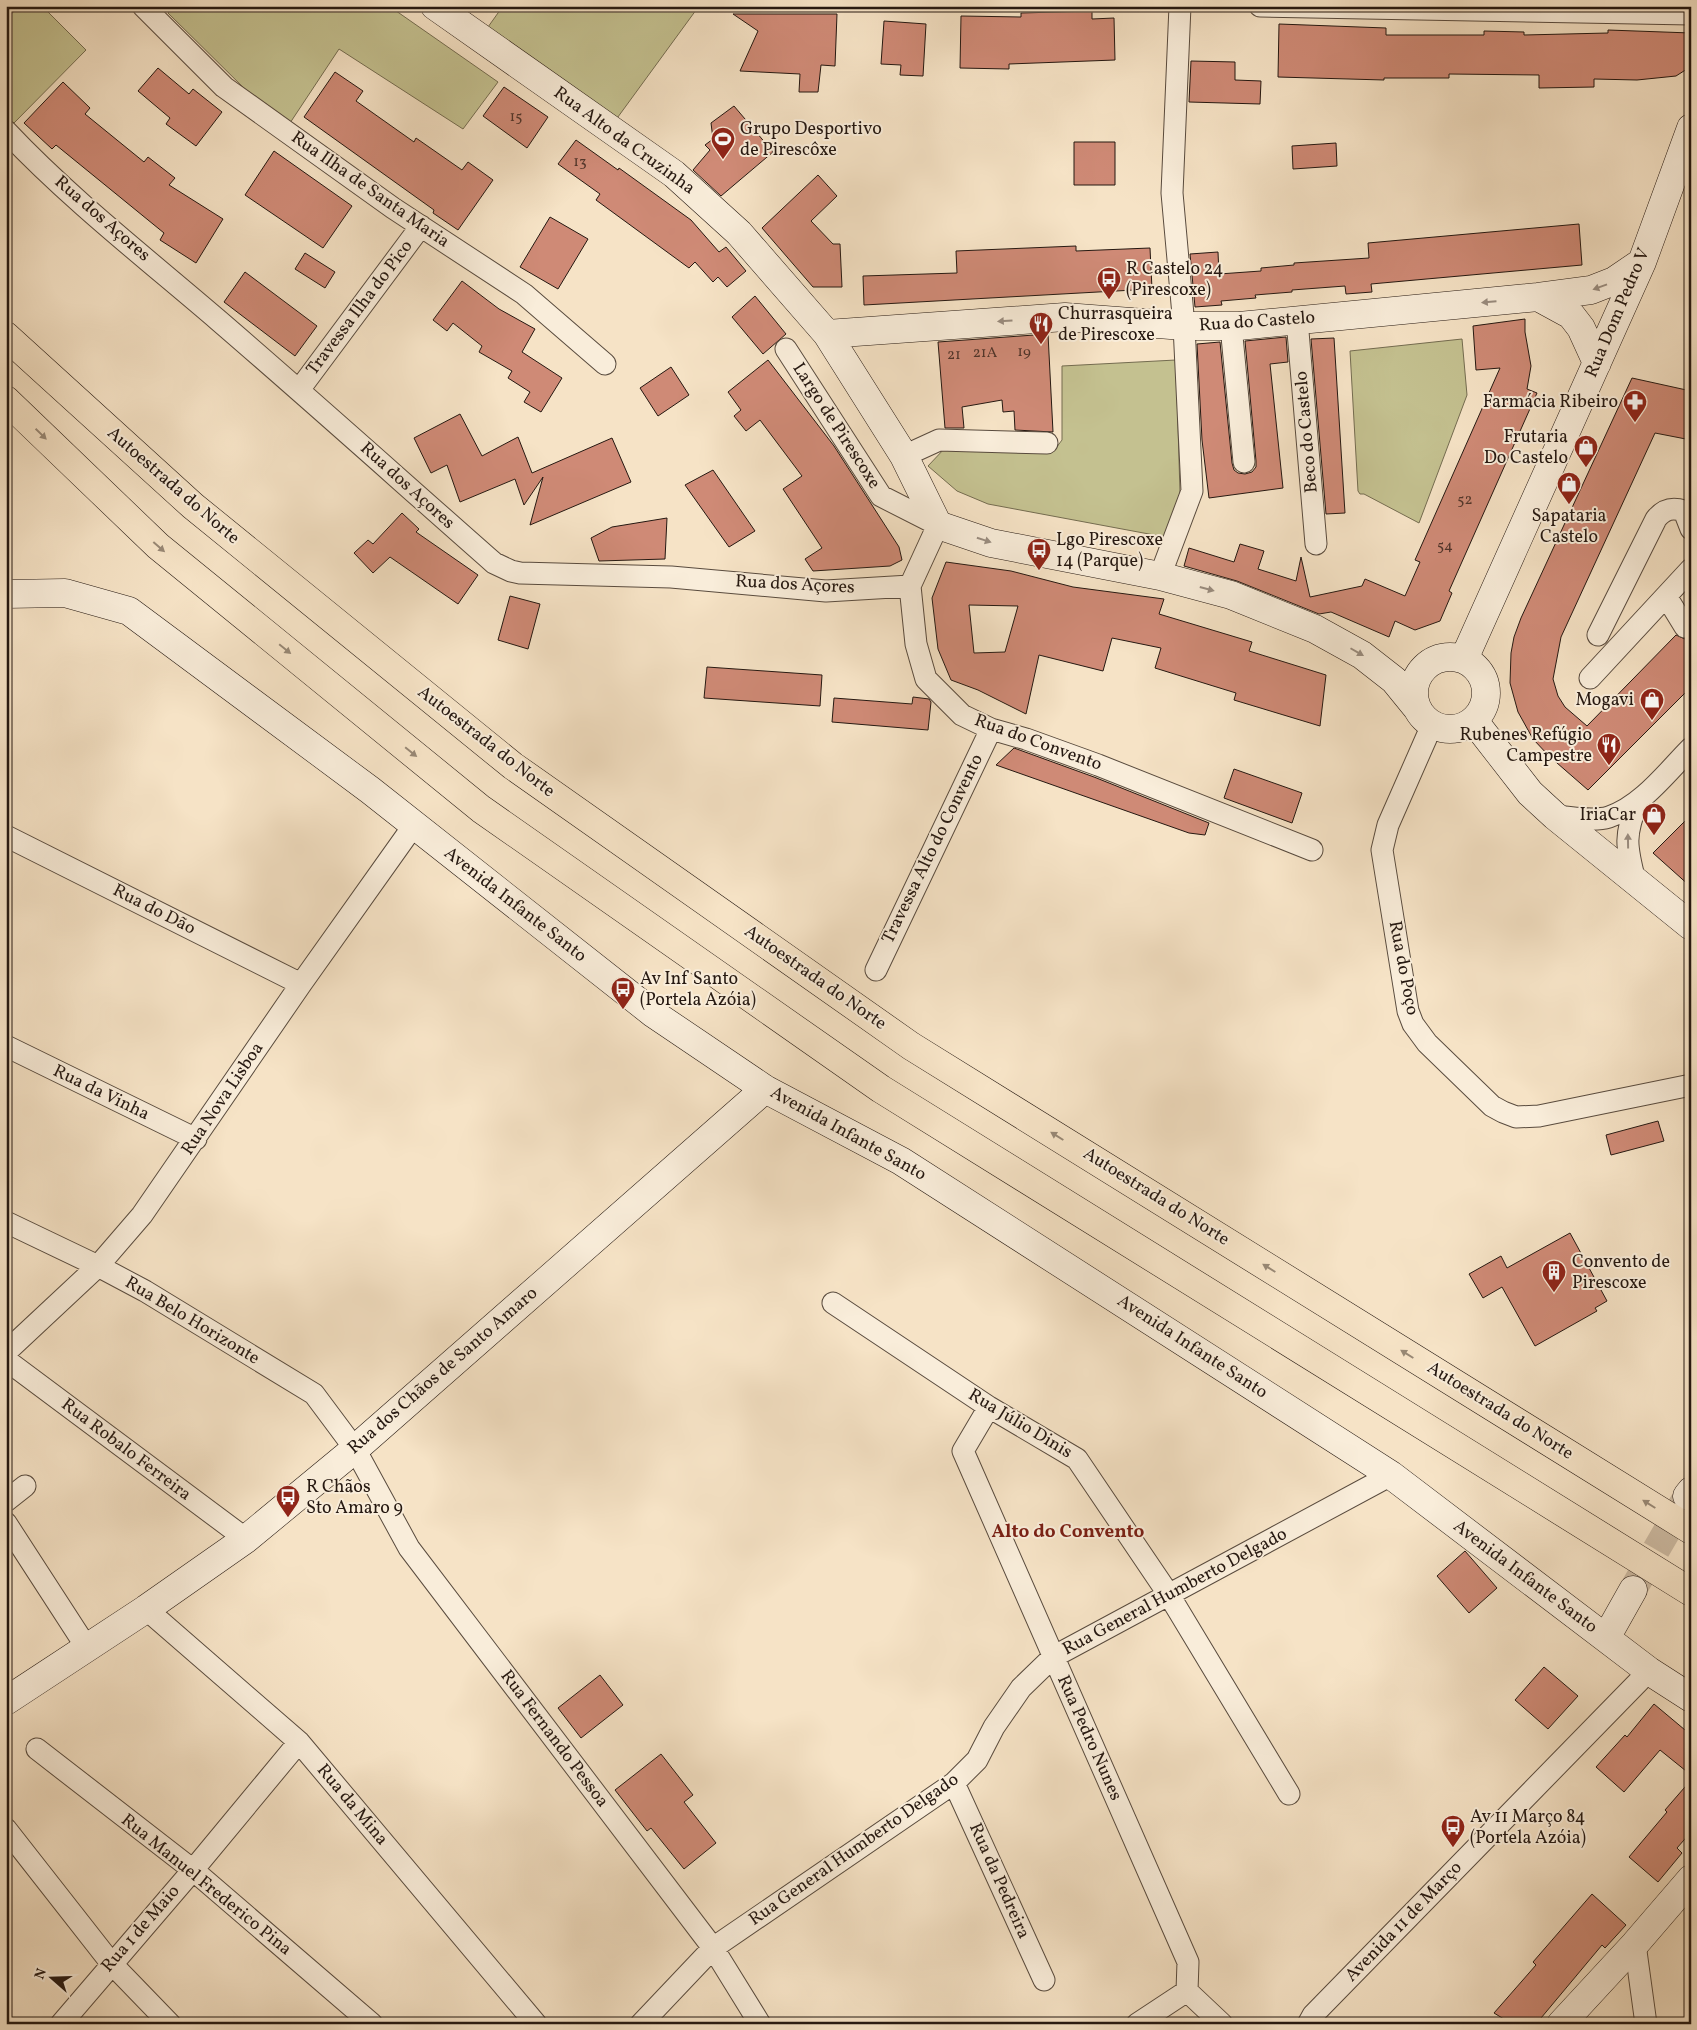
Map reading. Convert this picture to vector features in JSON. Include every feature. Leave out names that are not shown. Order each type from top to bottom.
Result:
[{"type":"highway","name":"Autoestrada do Norte","points":[[6,336],[193,506],[513,766],[911,1046],[1691,1530]]},
{"type":"highway","points":[[6,400],[158,546],[481,809],[881,1089],[1691,1592]]},
{"type":"street","name":"Rua Ilha de Santa Maria","points":[[143,6],[224,87],[421,226],[524,294],[605,364]]},
{"type":"street","name":"Rua Alto da Cruzinha","points":[[435,6],[674,174],[738,233],[827,334],[904,456],[938,525]]},
{"type":"street","points":[[1160,576],[1192,491],[1184,326],[1172,193],[1180,6]]},
{"type":"street","points":[[1260,6],[1691,14]]},
{"type":"street","name":"Rua Dom Pedro V","points":[[1464,659],[1642,262],[1691,128]]},
{"type":"street","name":"Rua dos Açores","points":[[6,131],[24,150],[108,225],[299,390],[494,563],[520,573],[676,577],[826,590],[910,586]]},
{"type":"street","name":"Travessa Ilha do Pico","points":[[299,390],[421,226]]},
{"type":"street","name":"Rua do Castelo","points":[[827,334],[1065,317],[1184,326],[1231,326],[1538,297],[1591,290],[1614,282],[1642,262]]},
{"type":"street","points":[[1538,297],[1571,315],[1581,328],[1597,363]]},
{"type":"street","name":"Beco do Castelo","points":[[1297,320],[1316,544]]},
{"type":"street","points":[[1231,326],[1244,462]]},
{"type":"street","name":"Largo de Pirescoxe","points":[[786,349],[881,496],[938,525],[991,543],[1160,576],[1231,595],[1315,629],[1373,663],[1394,680],[1424,716]]},
{"type":"street","points":[[904,456],[939,440],[1047,443]]},
{"type":"street","points":[[1598,635],[1656,519],[1662,512],[1676,509],[1684,511],[1691,529]]},
{"type":"street","points":[[910,586],[938,525]]},
{"type":"street","points":[[1590,678],[1691,569]]},
{"type":"street","name":"Rua do Convento","points":[[910,586],[916,644],[926,679],[962,715],[991,729],[1026,739],[1098,765],[1312,850]]},
{"type":"street","name":"Avenida Infante Santo","points":[[6,594],[65,592],[129,610],[414,825],[654,1014],[765,1089],[901,1161],[1391,1475],[1649,1671],[1691,1698]]},
{"type":"street","points":[[1666,596],[1688,621]]},
{"type":"street","points":[[1452,656],[1464,659],[1475,665],[1482,675],[1486,687],[1486,700],[1482,712],[1474,721],[1464,727],[1453,730],[1442,729],[1424,716],[1413,696],[1414,683],[1424,668],[1440,658],[1452,656]]},
{"type":"street","name":"Rua do Poço","points":[[1424,716],[1388,825],[1382,850],[1408,1011],[1419,1033],[1482,1097],[1503,1112],[1516,1116],[1539,1116],[1691,1085]]},
{"type":"street","points":[[1474,721],[1530,793],[1555,816],[1691,926]]},
{"type":"street","name":"Travessa Alto do Convento","points":[[876,970],[991,729]]},
{"type":"street","points":[[1555,816],[1609,817],[1638,801],[1691,748]]},
{"type":"street","points":[[1635,881],[1629,857],[1627,838],[1629,824],[1638,801]]},
{"type":"street","name":"Rua Nova Lisboa","points":[[6,1352],[98,1266],[142,1215],[196,1140],[301,984],[414,825]]},
{"type":"street","name":"Rua do Dão","points":[[6,836],[301,984]]},
{"type":"street","name":"Rua da Vinha","points":[[6,1046],[196,1140]]},
{"type":"street","name":"Rua dos Chãos de Santo Amaro","points":[[6,1701],[146,1609],[246,1539],[356,1449],[765,1089]]},
{"type":"street","name":"Rua Belo Horizonte","points":[[6,1222],[145,1291],[314,1394],[356,1449]]},
{"type":"street","name":"Rua Júlio Dinis","points":[[833,1303],[989,1407],[1077,1459],[1168,1595],[1289,1794]]},
{"type":"street","name":"Rua Robalo Ferreira","points":[[6,1360],[246,1539]]},
{"type":"street","name":"Rua Pedro Nunes","points":[[989,1407],[963,1451],[1188,1962],[1187,1991]]},
{"type":"street","name":"Rua Fernando Pessoa","points":[[356,1449],[409,1548],[713,1948],[760,2024]]},
{"type":"street","name":"Rua General Humberto Delgado","points":[[642,2024],[713,1948],[954,1783],[978,1760],[994,1727],[1021,1688],[1053,1657],[1391,1475]]},
{"type":"street","points":[[6,1501],[25,1486]]},
{"type":"street","points":[[6,1523],[87,1648]]},
{"type":"street","points":[[1606,1638],[1633,1590]]},
{"type":"street","name":"Rua da Mina","points":[[146,1609],[299,1742],[536,2024]]},
{"type":"street","name":"Avenida 11 de Março","points":[[1308,2024],[1327,2001],[1649,1671]]},
{"type":"street","name":"Rua 1 de Maio","points":[[61,2024],[111,1963],[193,1870],[299,1742]]},
{"type":"street","name":"Rua Manuel Frederico Pina","points":[[37,1749],[193,1870],[372,2024]]},
{"type":"street","name":"Rua da Pedreira","points":[[954,1783],[1044,1980]]},
{"type":"street","points":[[6,1829],[111,1963],[170,2024]]},
{"type":"street","points":[[1561,2024],[1691,1879]]},
{"type":"street","points":[[1634,1944],[1646,2024]]},
{"type":"street","points":[[1137,2024],[1187,1991],[1222,2024]]},
{"type":"shaded area","points":[[20,6],[42,6],[86,50],[14,123],[6,115],[6,19]]},
{"type":"shaded area","points":[[174,6],[389,6],[498,82],[463,129],[339,49],[290,123],[251,95],[168,13]]},
{"type":"shaded area","points":[[503,6],[699,6],[615,121],[488,27]]},
{"type":"shaded area","points":[[1462,339],[1467,395],[1419,523],[1364,494],[1360,494],[1358,491],[1350,351]]},
{"type":"shaded area","points":[[1176,360],[1180,493],[1165,537],[988,504],[957,491],[928,466],[945,448],[1056,448],[1062,440],[1062,366]]},
{"type":"building","points":[[1092,11],[1092,19],[1114,18],[1115,60],[1009,64],[1009,69],[960,68],[961,16],[1021,17],[1021,13]]},
{"type":"building","points":[[733,14],[837,14],[835,66],[821,65],[818,92],[799,92],[800,74],[740,71],[758,31]]},
{"type":"building","points":[[884,21],[926,24],[923,76],[900,75],[901,65],[881,64]]},
{"type":"building","points":[[1279,24],[1386,28],[1386,35],[1484,35],[1484,31],[1524,32],[1524,35],[1608,33],[1608,30],[1691,33],[1691,59],[1687,69],[1676,76],[1637,80],[1594,79],[1594,87],[1539,88],[1539,75],[1449,74],[1449,78],[1384,78],[1384,80],[1278,77]]},
{"type":"building","points":[[1191,61],[1235,62],[1235,80],[1261,81],[1260,104],[1189,102]]},
{"type":"building","points":[[158,68],[189,94],[193,89],[222,112],[196,146],[166,124],[170,118],[138,91]]},
{"type":"building","points":[[335,72],[363,91],[356,101],[414,142],[416,138],[462,170],[468,162],[493,180],[458,230],[433,213],[434,210],[304,117]]},
{"type":"building","points":[[63,82],[90,108],[85,114],[144,162],[148,157],[175,178],[169,185],[223,219],[196,263],[160,240],[164,233],[56,145],[52,149],[24,123]]},
{"type":"building","points":[[504,87],[548,117],[527,148],[483,116]]},
{"type":"building","points":[[734,106],[773,152],[721,196],[693,170],[710,150],[705,145],[713,139],[711,123]]},
{"type":"building","points":[[576,140],[618,170],[619,168],[691,220],[719,252],[726,247],[746,271],[727,287],[718,277],[713,282],[695,262],[689,268],[596,200],[600,194],[558,164]]},
{"type":"building","points":[[1074,142],[1115,142],[1115,185],[1074,185]]},
{"type":"building","points":[[1336,143],[1337,166],[1293,169],[1292,146]]},
{"type":"building","points":[[274,151],[352,206],[323,248],[245,195]]},
{"type":"building","points":[[818,175],[837,196],[811,221],[833,244],[840,244],[842,287],[813,287],[762,228]]},
{"type":"building","points":[[550,217],[588,239],[558,289],[520,267]]},
{"type":"building","points":[[1579,224],[1582,265],[1371,284],[1372,292],[1346,294],[1345,286],[1292,290],[1292,292],[1255,295],[1256,298],[1221,301],[1222,305],[1195,307],[1190,254],[1218,252],[1219,274],[1261,271],[1261,268],[1294,265],[1294,263],[1369,258],[1368,243]]},
{"type":"building","points":[[1076,246],[1076,251],[1150,248],[1152,289],[864,305],[863,276],[957,273],[956,251]]},
{"type":"building","points":[[305,253],[335,272],[325,288],[295,269]]},
{"type":"building","points":[[245,272],[317,326],[295,356],[224,302]]},
{"type":"building","points":[[462,281],[499,309],[535,329],[522,352],[562,378],[541,412],[524,402],[530,392],[508,378],[512,371],[479,352],[482,346],[453,323],[447,331],[433,320]]},
{"type":"building","points":[[755,296],[786,334],[763,354],[732,317]]},
{"type":"building","points":[[1525,319],[1525,332],[1531,366],[1527,389],[1537,393],[1449,591],[1452,593],[1440,621],[1415,630],[1395,621],[1389,637],[1331,612],[1319,614],[1237,581],[1184,566],[1189,548],[1234,562],[1240,544],[1264,551],[1258,569],[1296,581],[1301,557],[1310,597],[1362,586],[1365,579],[1405,596],[1420,562],[1415,560],[1500,368],[1476,370],[1473,326]]},
{"type":"building","points":[[1048,334],[1053,432],[1015,430],[1014,411],[1003,412],[1002,400],[962,407],[964,428],[945,428],[938,342]]},
{"type":"building","points":[[1286,337],[1288,362],[1270,364],[1283,488],[1209,498],[1202,440],[1197,344],[1220,342],[1232,463],[1234,470],[1245,474],[1252,472],[1256,467],[1256,461],[1245,341]]},
{"type":"building","points":[[1334,338],[1345,513],[1326,514],[1311,339]]},
{"type":"building","points":[[768,360],[834,446],[899,547],[902,560],[890,566],[813,571],[805,559],[822,548],[783,489],[802,476],[760,420],[746,431],[734,416],[741,410],[728,392]]},
{"type":"building","points":[[671,367],[689,395],[658,416],[640,388]]},
{"type":"building","points":[[1632,378],[1691,391],[1691,440],[1655,433],[1561,637],[1553,679],[1558,696],[1565,707],[1587,726],[1676,635],[1685,639],[1691,638],[1691,687],[1588,790],[1549,756],[1533,739],[1518,712],[1510,683],[1511,653],[1514,637],[1521,618]]},
{"type":"building","points":[[460,414],[482,456],[518,437],[532,473],[612,438],[631,482],[530,525],[543,477],[524,505],[515,479],[460,502],[447,465],[431,473],[414,438]]},
{"type":"building","points":[[713,470],[755,531],[729,547],[685,485]]},
{"type":"building","points":[[402,513],[419,529],[416,532],[478,575],[458,604],[390,557],[373,573],[354,553],[368,540],[373,544]]},
{"type":"building","points":[[667,518],[665,559],[599,561],[591,538],[612,527]]},
{"type":"building","points":[[946,562],[1011,571],[1073,587],[1164,599],[1159,614],[1252,642],[1249,651],[1326,675],[1320,726],[1234,700],[1236,693],[1155,668],[1161,648],[1112,638],[1103,671],[1039,655],[1026,714],[978,690],[951,680],[938,649],[932,598]],"holes":[[[969,605],[1018,606],[1005,652],[974,653]]]},
{"type":"building","points":[[510,596],[540,604],[528,649],[498,640]]},
{"type":"building","points":[[707,667],[822,675],[820,706],[704,698]]},
{"type":"building","points":[[913,697],[929,699],[931,702],[928,730],[832,722],[834,698],[912,704]]},
{"type":"building","points":[[1014,748],[1094,777],[1209,823],[1205,835],[1189,833],[996,765]]},
{"type":"building","points":[[1234,769],[1302,793],[1292,823],[1224,798]]},
{"type":"building","points":[[1691,815],[1691,887],[1653,853]]},
{"type":"building","points":[[1658,1121],[1664,1141],[1611,1155],[1606,1135]]},
{"type":"building","name":"Convento de Pirescoxe","points":[[1570,1233],[1607,1301],[1595,1308],[1597,1311],[1535,1346],[1502,1287],[1483,1298],[1469,1274],[1501,1256],[1507,1268]]},
{"type":"building","points":[[1465,1551],[1497,1588],[1469,1613],[1437,1576]]},
{"type":"building","points":[[1544,1667],[1578,1696],[1548,1729],[1515,1700]]},
{"type":"building","points":[[600,1675],[623,1705],[581,1738],[558,1708]]},
{"type":"building","points":[[1654,1704],[1691,1735],[1691,1775],[1660,1750],[1624,1792],[1596,1767],[1625,1735],[1627,1737]]},
{"type":"building","points":[[661,1754],[693,1795],[684,1802],[716,1843],[684,1869],[651,1828],[647,1831],[615,1790]]},
{"type":"building","points":[[1691,1780],[1691,1832],[1677,1848],[1682,1853],[1658,1882],[1629,1857]]},
{"type":"building","points":[[1592,1894],[1626,1925],[1605,1948],[1602,1945],[1536,2024],[1512,2024],[1494,2013],[1536,1965],[1533,1962]]},
{"type":"tunnel","points":[[1635,1586],[1685,1500]]},
{"type":"place","name":"Grupo Desportivo de Pirescôxe","points":[[723,160]]},
{"type":"place","name":"R Castelo 24 (Pirescoxe)","points":[[1109,300]]},
{"type":"place","name":"Churrasqueira de Pirescoxe","points":[[1041,345]]},
{"type":"place","name":"Farmácia Ribeiro","points":[[1635,423]]},
{"type":"place","name":"Frutaria Do Castelo","points":[[1586,468]]},
{"type":"place","name":"Sapataria Castelo","points":[[1569,505]]},
{"type":"place","name":"Lgo Pirescoxe 14 (Parque)","points":[[1039,571]]},
{"type":"place","name":"Mogavi","points":[[1652,721]]},
{"type":"place","name":"Rubenes Refúgio Campestre","points":[[1609,766]]},
{"type":"place","name":"IriaCar","points":[[1654,836]]},
{"type":"place","name":"Av Inf Santo (Portela Azóia)","points":[[623,1010]]},
{"type":"place","name":"Convento de Pirescoxe","points":[[1554,1293]]},
{"type":"place","name":"R Chãos Sto Amaro 9","points":[[288,1518]]},
{"type":"place","name":"Av 11 Março 84 (Portela Azóia)","points":[[1453,1848]]},
{"type":"district","name":"Alto do Convento","points":[[1068,1532]]}]
